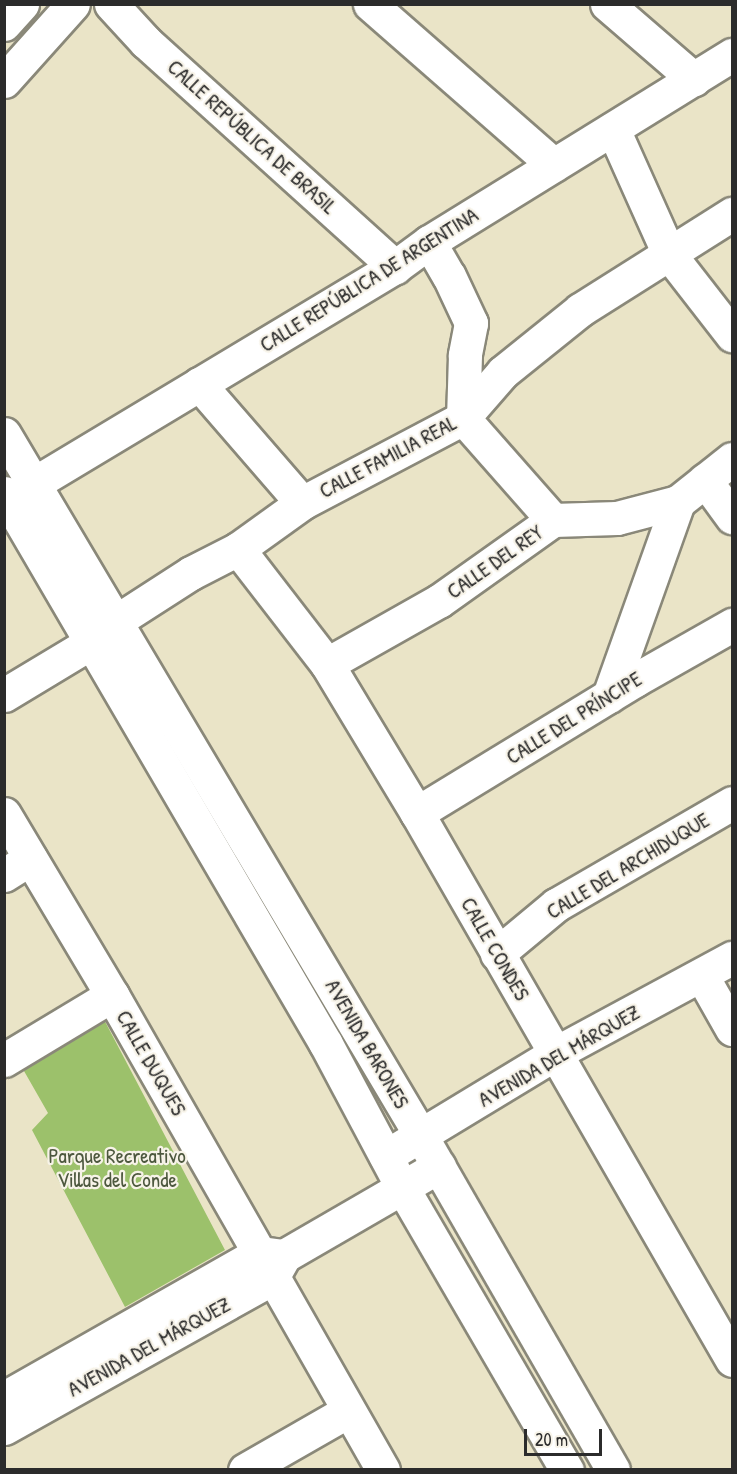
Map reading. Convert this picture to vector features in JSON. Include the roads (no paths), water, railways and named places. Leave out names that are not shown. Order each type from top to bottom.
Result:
[{"type":"street","points":[[4,24],[22,4]]},
{"type":"street","points":[[4,81],[73,4]]},
{"type":"street","name":"CALLE REPÚBLICA DE BRASIL","points":[[111,4],[146,42],[395,267]]},
{"type":"street","points":[[370,4],[554,165]]},
{"type":"street","points":[[607,4],[694,79]]},
{"type":"street","name":"CALLE REPÚBLICA DE ARGENTINA","points":[[13,494],[395,267],[429,243],[554,165],[694,79],[731,59]]},
{"type":"street","points":[[613,129],[669,255],[732,335]]},
{"type":"street","name":"CALLE FAMILIA REAL","points":[[4,696],[92,642],[118,620],[192,573],[238,549],[302,503],[464,418],[503,372],[580,310],[732,214]]},
{"type":"street","points":[[429,243],[449,276],[471,323],[465,355],[464,418],[554,520]]},
{"type":"street","points":[[199,384],[302,503]]},
{"type":"street","points":[[4,434],[13,494]]},
{"type":"street","points":[[725,464],[732,517]]},
{"type":"street","name":"CALLE DEL REY","points":[[327,664],[440,601],[554,520],[617,518],[678,502],[725,464]]},
{"type":"street","name":"AVENIDA BARONES","points":[[13,494],[118,620],[439,1166],[613,1470]]},
{"type":"street","name":"AVENIDA BARONES","points":[[13,494],[92,642],[326,1044],[402,1187],[567,1470]]},
{"type":"street","points":[[609,696],[678,502]]},
{"type":"street","name":"CALLE CONDES","points":[[238,549],[327,664],[417,813],[732,1360]]},
{"type":"street","name":"CALLE DEL PRÍNCIPE","points":[[417,813],[609,696],[732,626]]},
{"type":"street","name":"CALLE DEL ARCHIDUQUE","points":[[497,954],[556,906],[732,803]]},
{"type":"street","name":"CALLE DUQUES","points":[[4,814],[17,867],[112,995],[272,1262],[348,1411],[383,1470]]},
{"type":"street","points":[[722,970],[732,1029]]},
{"type":"street","name":"AVENIDA DEL MÁRQUEZ","points":[[386,1155],[556,1053],[722,970]]},
{"type":"street","points":[[4,1060],[112,995]]},
{"type":"street","name":"AVENIDA DEL MÁRQUEZ","points":[[4,1428],[272,1262],[439,1166]]},
{"type":"street","name":"AVENIDA DEL MÁRQUEZ","points":[[4,1398],[272,1262]]},
{"type":"street","points":[[245,1470],[348,1411]]},
{"type":"park label","name":"Parque Recreativo Villas del Conde","points":[[117,1168]]}]
